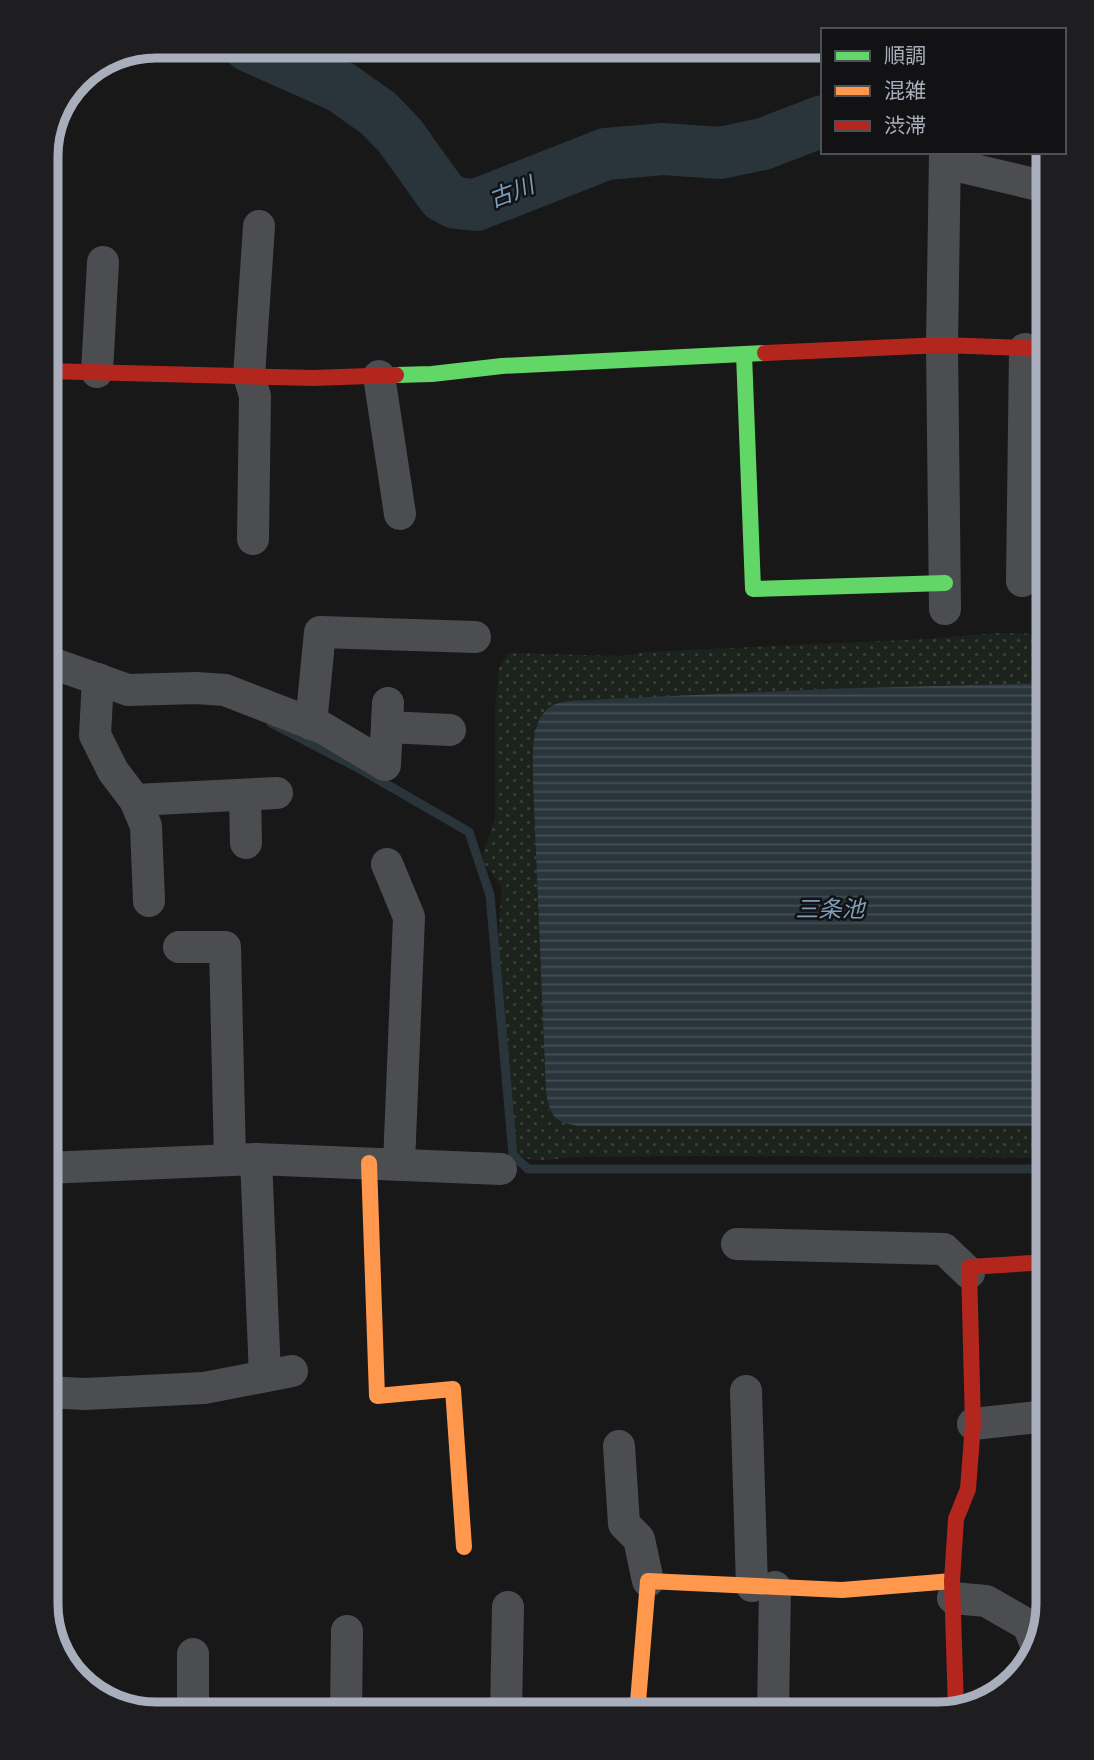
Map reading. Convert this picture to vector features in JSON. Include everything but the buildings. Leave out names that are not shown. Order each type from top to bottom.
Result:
[{"type":"street","points":[[744,354],[753,589],[945,596],[942,345],[945,158],[1036,184]]},
{"type":"street","points":[[253,539],[255,396],[249,376],[259,226]]},
{"type":"street","points":[[97,372],[103,262]]},
{"type":"street","points":[[58,371],[379,376],[432,374],[502,366],[942,345],[1036,349]]},
{"type":"street","points":[[1022,581],[1036,364]]},
{"type":"street","points":[[379,376],[400,514]]},
{"type":"street","points":[[312,724],[320,632],[475,637]]},
{"type":"street","points":[[58,667],[98,687],[128,690],[225,690],[323,728],[385,765],[388,715],[450,730]]},
{"type":"street","points":[[98,687],[95,735],[113,771],[135,800],[146,826],[149,901]]},
{"type":"street","points":[[135,800],[277,793]]},
{"type":"street","points":[[245,795],[246,843]]},
{"type":"street","points":[[387,864],[410,917],[384,1163],[377,1396],[453,1389],[464,1547]]},
{"type":"street","points":[[58,1393],[85,1394],[204,1388],[279,1373],[243,1160],[225,947],[179,947]]},
{"type":"street","points":[[58,1168],[243,1160],[501,1169]]},
{"type":"street","points":[[737,1244],[944,1249],[969,1273]]},
{"type":"street","points":[[956,1700],[953,1590],[956,1519],[968,1489],[973,1424],[969,1268],[1036,1263]]},
{"type":"street","points":[[746,1391],[772,1702]]},
{"type":"street","points":[[973,1424],[1036,1417]]},
{"type":"street","points":[[619,1446],[624,1524],[639,1539],[648,1581],[638,1702]]},
{"type":"street","points":[[648,1581],[842,1590],[953,1590],[986,1601],[1028,1625],[1032,1633]]},
{"type":"street","points":[[506,1702],[508,1607]]},
{"type":"street","points":[[346,1702],[347,1631]]},
{"type":"street","points":[[192,1654],[193,1702]]},
{"type":"shaded area","points":[[997,633],[1036,634],[1036,683],[825,689],[561,702],[533,782],[546,1093],[549,1110],[567,1124],[579,1126],[1036,1126],[1036,1158],[727,1156],[573,1157],[532,1160],[519,1156],[515,1144],[498,938],[502,888],[481,859],[495,818],[495,710],[499,668],[509,653],[624,656],[645,652],[926,639]]},
{"type":"water","name":"三条池","points":[[1036,683],[1036,1126],[579,1126],[559,1120],[549,1108],[546,1093],[533,782],[534,736],[542,716],[549,708],[562,702],[825,689]]},
{"type":"waterway","name":"古川","points":[[276,58],[341,87],[379,114],[400,136],[443,196],[456,203],[476,205],[606,154],[663,149],[720,153],[763,144],[821,122]]},
{"type":"waterway","points":[[271,723],[360,769],[469,832],[490,895],[513,1155],[528,1169],[1036,1169]]},
{"type":"traffic: fast","points":[[396,375],[502,366],[765,353]]},
{"type":"traffic: fast","points":[[744,354],[753,589],[945,583]]},
{"type":"traffic: slow","points":[[369,1163],[377,1396],[453,1389],[464,1547]]},
{"type":"traffic: slow","points":[[638,1702],[648,1581],[842,1590],[952,1581]]},
{"type":"traffic: jam","points":[[765,353],[942,345],[1036,349]]},
{"type":"traffic: jam","points":[[58,371],[313,378],[396,375]]},
{"type":"traffic: jam","points":[[956,1700],[952,1581],[956,1519],[968,1489],[973,1424],[969,1267],[1036,1263]]}]
